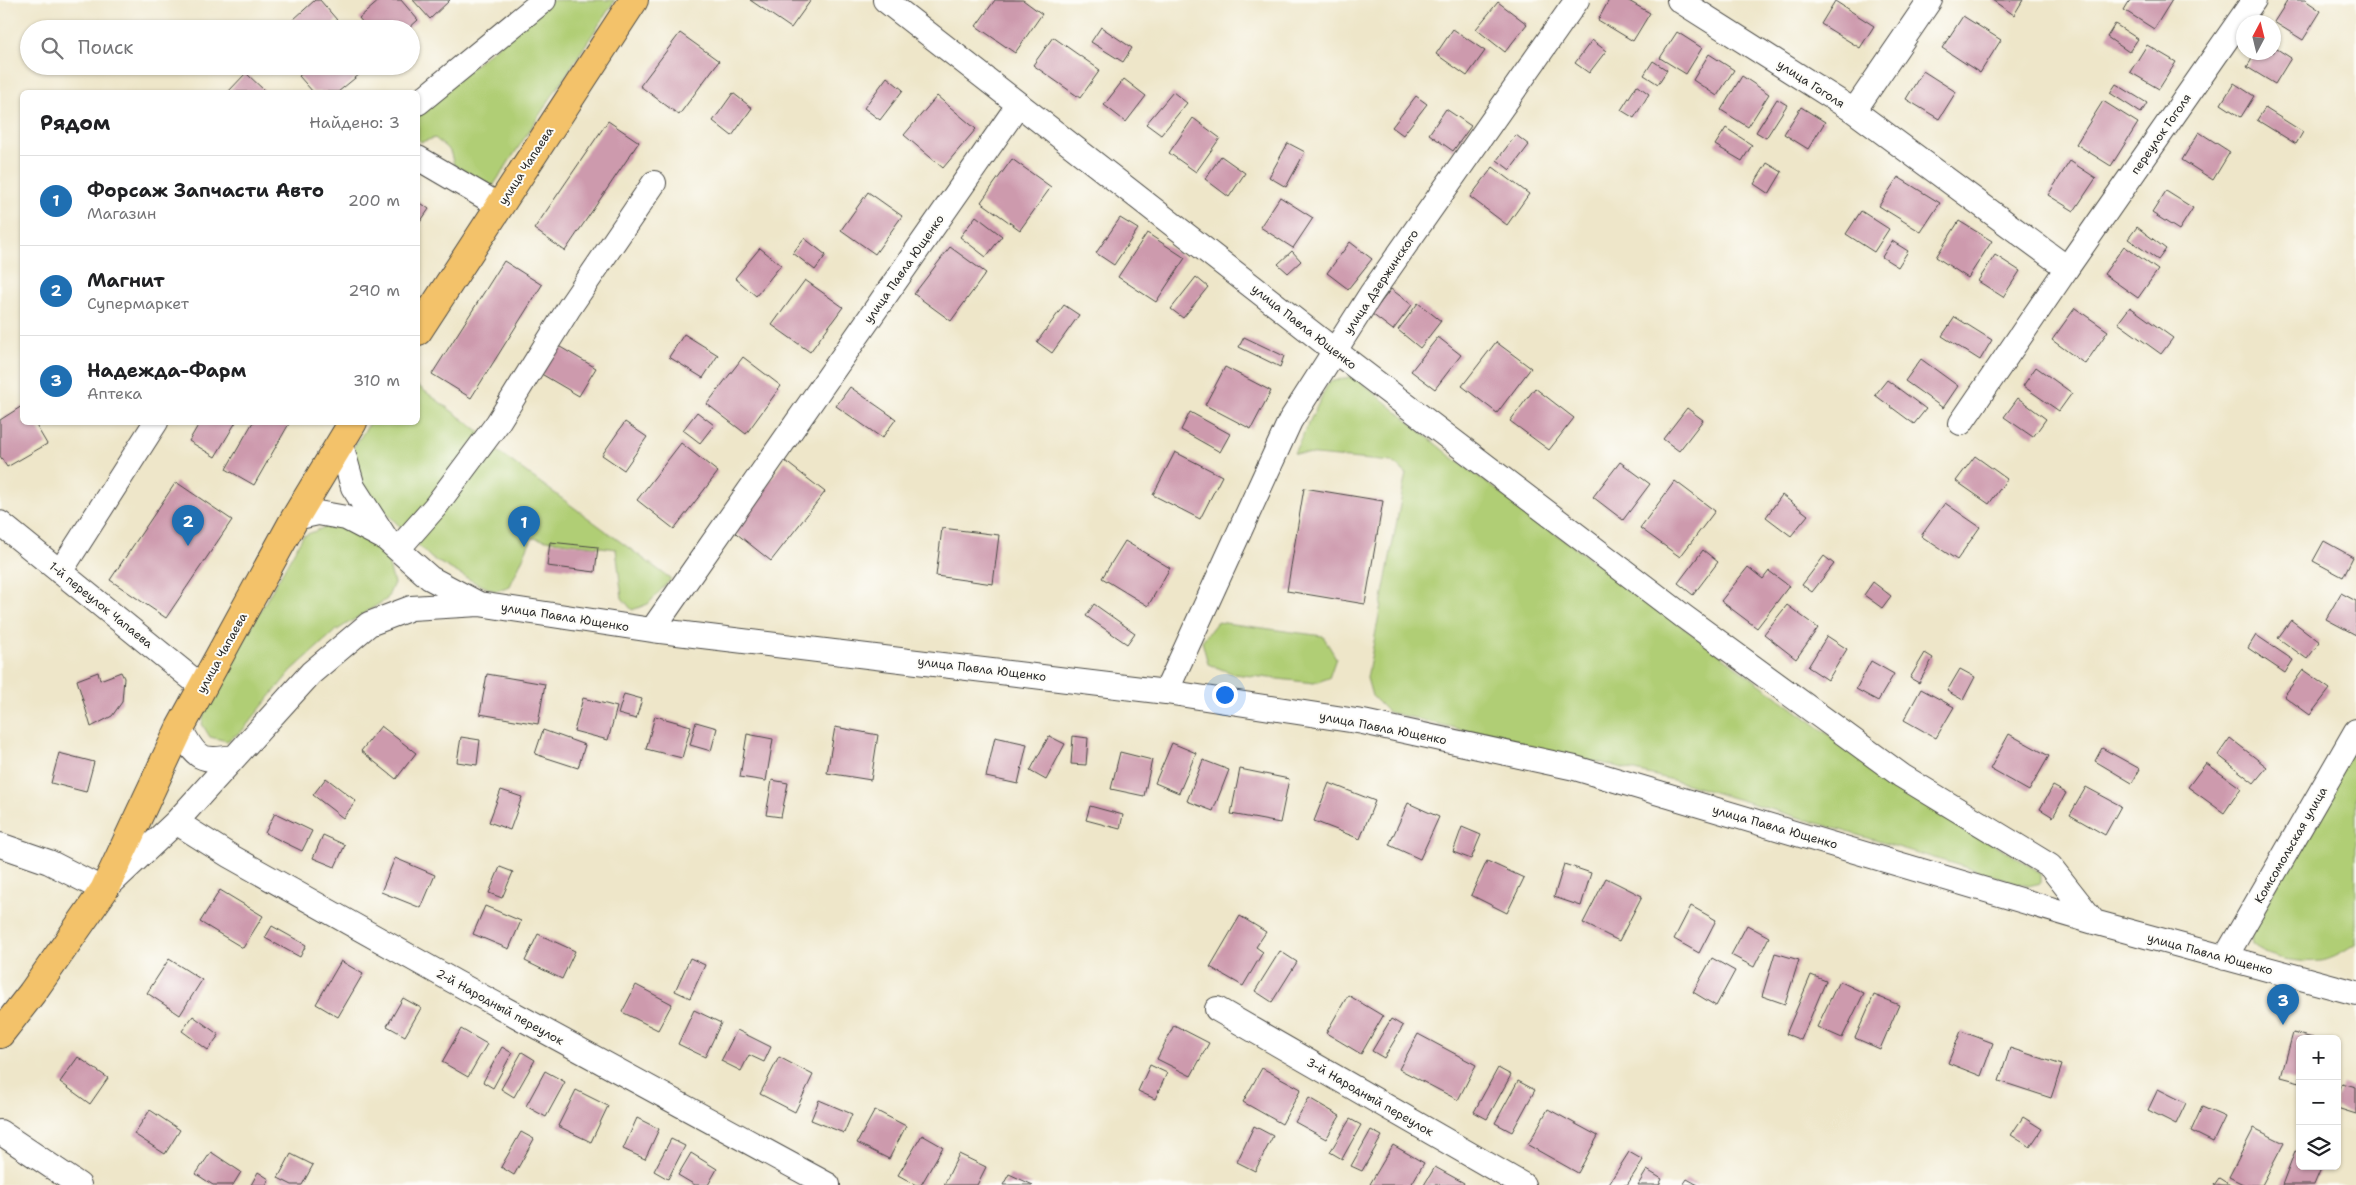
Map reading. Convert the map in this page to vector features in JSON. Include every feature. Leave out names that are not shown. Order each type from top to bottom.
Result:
[{"type":"main road","name":"улица Чапаева","points":[[420,328],[634,0]]},
{"type":"main road","name":"улица Чапаева","points":[[0,1034],[32,993],[104,890],[180,728],[295,518],[347,432]]},
{"type":"street","points":[[420,101],[544,0]]},
{"type":"street","name":"улица Павла Ющенко","points":[[886,0],[1334,351],[1683,616],[1902,776],[2050,866],[2094,922]]},
{"type":"street","name":"улица Дзержинского","points":[[1166,692],[1290,421],[1370,294],[1577,0]]},
{"type":"street","name":"улица Гоголя","points":[[1679,0],[1854,111],[1930,0]]},
{"type":"street","name":"переулок Гоголя","points":[[1961,422],[2254,0]]},
{"type":"street","name":"улица Павла Ющенко","points":[[652,630],[1019,104]]},
{"type":"street","points":[[1854,111],[2067,268]]},
{"type":"street","points":[[420,159],[500,206]]},
{"type":"street","points":[[392,544],[435,507],[497,424],[569,308],[654,182]]},
{"type":"street","points":[[60,572],[154,425]]},
{"type":"street","points":[[347,432],[353,487],[392,544]]},
{"type":"street","points":[[295,518],[318,513],[346,518],[392,544],[430,578],[479,604]]},
{"type":"street","name":"1-й переулок Чапаева","points":[[0,523],[202,687]]},
{"type":"street","points":[[0,845],[49,862],[104,890],[176,822],[311,673],[369,624],[410,608],[479,604]]},
{"type":"street","name":"улица Павла Ющенко","points":[[479,604],[652,630],[1166,692],[1363,722],[1575,768],[2094,922],[2356,993]]},
{"type":"street","points":[[180,728],[193,752],[210,761],[235,757]]},
{"type":"street","name":"Комсомольская улица","points":[[2225,958],[2356,731]]},
{"type":"street","name":"2-й Народный переулок","points":[[176,822],[230,856],[446,977],[828,1185]]},
{"type":"street","name":"3-й Народный переулок","points":[[1218,1009],[1524,1185]]},
{"type":"street","points":[[0,1132],[79,1185]]},
{"type":"green space","points":[[553,0],[615,0],[493,186],[454,165],[450,151],[435,138],[420,141],[420,110]]},
{"type":"green space","points":[[1354,376],[1449,455],[1882,774],[2041,873],[2041,883],[2028,886],[1673,780],[1388,712],[1372,696],[1367,678],[1406,473],[1392,462],[1294,453],[1329,382]]},
{"type":"green space","points":[[420,387],[480,432],[492,447],[671,579],[648,604],[632,610],[622,598],[616,549],[532,538],[510,586],[495,591],[476,583],[431,558],[364,490],[353,448],[369,425],[420,425]]},
{"type":"green space","points":[[325,527],[345,527],[371,542],[387,559],[394,583],[387,599],[334,632],[291,671],[242,731],[227,741],[210,737],[202,724],[206,706],[303,536]]},
{"type":"green space","points":[[1217,622],[1323,636],[1336,658],[1329,678],[1314,683],[1234,674],[1208,664],[1202,641]]},
{"type":"green space","points":[[2356,744],[2356,944],[2334,957],[2321,961],[2294,961],[2267,954],[2252,945],[2250,932]]},
{"type":"building","points":[[315,0],[320,0],[337,20],[293,20]]},
{"type":"building","points":[[380,0],[401,0],[418,20],[361,20],[359,18]]},
{"type":"building","points":[[413,0],[450,0],[430,19]]},
{"type":"building","points":[[750,0],[811,0],[791,28]]},
{"type":"building","points":[[995,0],[1023,0],[1042,14],[1015,53],[976,26]]},
{"type":"building","points":[[1609,0],[1627,0],[1650,13],[1633,41],[1598,20]]},
{"type":"building","points":[[1992,0],[2023,0],[2014,15]]},
{"type":"building","points":[[2130,0],[2172,0],[2154,29],[2124,10]]},
{"type":"building","points":[[2288,0],[2305,0],[2321,11],[2303,40],[2281,26],[2281,15],[2278,15]]},
{"type":"building","points":[[1835,1],[1874,26],[1860,48],[1821,24]]},
{"type":"building","points":[[1498,2],[1527,24],[1505,52],[1476,29]]},
{"type":"building","points":[[1963,16],[2001,40],[1980,73],[1942,48]]},
{"type":"building","points":[[2115,24],[2138,39],[2129,52],[2107,37]]},
{"type":"building","points":[[1101,27],[1132,48],[1123,62],[1091,42]]},
{"type":"building","points":[[1453,29],[1485,51],[1467,76],[1436,54]]},
{"type":"building","points":[[1677,32],[1702,48],[1686,74],[1660,58]]},
{"type":"building","points":[[680,33],[719,61],[679,115],[640,86]]},
{"type":"building","points":[[1053,37],[1100,70],[1080,98],[1033,65]]},
{"type":"building","points":[[1592,40],[1606,51],[1589,73],[1575,63]]},
{"type":"building","points":[[2147,45],[2176,62],[2159,89],[2130,72]]},
{"type":"building","points":[[2281,52],[2291,58],[2275,84],[2247,67],[2251,60],[2281,60]]},
{"type":"building","points":[[1709,54],[1734,70],[1717,96],[1693,80]]},
{"type":"building","points":[[1653,61],[1667,70],[1658,84],[1644,75]]},
{"type":"building","points":[[1923,71],[1956,92],[1939,119],[1906,99]]},
{"type":"building","points":[[244,75],[248,75],[264,90],[230,90]]},
{"type":"building","points":[[359,75],[340,90],[311,90],[299,76]]},
{"type":"building","points":[[1742,76],[1769,94],[1748,127],[1721,110]]},
{"type":"building","points":[[887,77],[903,90],[880,120],[864,108]]},
{"type":"building","points":[[1124,79],[1146,96],[1126,122],[1104,105]]},
{"type":"building","points":[[2234,83],[2254,96],[2241,117],[2221,104]]},
{"type":"building","points":[[2116,84],[2147,103],[2141,113],[2110,93]]},
{"type":"building","points":[[1637,85],[1649,94],[1634,118],[1621,110]]},
{"type":"building","points":[[1173,92],[1187,103],[1161,135],[1146,124]]},
{"type":"building","points":[[733,93],[752,108],[732,136],[713,121]]},
{"type":"building","points":[[937,96],[976,129],[943,168],[904,135]]},
{"type":"building","points":[[1416,96],[1427,104],[1403,135],[1392,127]]},
{"type":"building","points":[[1777,99],[1787,105],[1766,138],[1756,132]]},
{"type":"building","points":[[2103,101],[2138,123],[2111,166],[2076,144]]},
{"type":"building","points":[[1801,107],[1825,122],[1808,149],[1784,134]]},
{"type":"building","points":[[2265,108],[2303,132],[2296,144],[2257,120]]},
{"type":"building","points":[[1446,109],[1471,126],[1453,151],[1429,134]]},
{"type":"building","points":[[1193,118],[1220,138],[1196,172],[1169,153]]},
{"type":"building","points":[[608,121],[639,142],[565,251],[534,229]]},
{"type":"building","points":[[1726,128],[1752,145],[1742,161],[1715,145]]},
{"type":"building","points":[[2199,132],[2230,152],[2213,180],[2182,160]]},
{"type":"building","points":[[1516,135],[1529,145],[1510,170],[1497,160]]},
{"type":"building","points":[[1288,143],[1305,152],[1286,187],[1269,177]]},
{"type":"building","points":[[1221,156],[1245,173],[1229,197],[1205,179]]},
{"type":"building","points":[[1012,159],[1051,187],[1020,230],[981,202]]},
{"type":"building","points":[[2070,161],[2096,178],[2074,211],[2048,195]]},
{"type":"building","points":[[1767,163],[1782,172],[1769,194],[1754,184]]},
{"type":"building","points":[[1493,167],[1529,194],[1507,225],[1470,197]]},
{"type":"building","points":[[1898,177],[1940,203],[1921,232],[1879,206]]},
{"type":"building","points":[[2166,191],[2193,208],[2179,230],[2152,213]]},
{"type":"building","points":[[868,192],[902,216],[875,254],[841,230]]},
{"type":"building","points":[[1280,197],[1313,218],[1293,248],[1260,227]]},
{"type":"building","points":[[420,202],[429,209],[420,222]]},
{"type":"building","points":[[1861,211],[1889,229],[1874,252],[1846,234]]},
{"type":"building","points":[[976,216],[1002,236],[986,257],[960,237]]},
{"type":"building","points":[[1120,218],[1138,229],[1114,265],[1096,253]]},
{"type":"building","points":[[1959,221],[1992,241],[1968,278],[1936,257]]},
{"type":"building","points":[[2137,227],[2166,249],[2158,260],[2128,239]]},
{"type":"building","points":[[1147,233],[1185,258],[1156,302],[1118,277]]},
{"type":"building","points":[[804,238],[826,255],[815,270],[793,253]]},
{"type":"building","points":[[1892,241],[1908,251],[1898,267],[1882,257]]},
{"type":"building","points":[[1350,242],[1372,259],[1348,289],[1327,273]]},
{"type":"building","points":[[2124,246],[2158,270],[2138,298],[2104,274]]},
{"type":"building","points":[[950,247],[986,273],[951,321],[914,294]]},
{"type":"building","points":[[760,248],[781,265],[756,296],[735,278]]},
{"type":"building","points":[[1292,251],[1301,261],[1288,273],[1278,264]]},
{"type":"building","points":[[1995,255],[2020,271],[2003,297],[1978,281]]},
{"type":"building","points":[[504,261],[542,285],[471,398],[432,374]]},
{"type":"building","points":[[1196,277],[1208,287],[1183,318],[1171,309]]},
{"type":"building","points":[[805,280],[843,307],[810,352],[772,325]]},
{"type":"building","points":[[1391,289],[1412,305],[1393,330],[1372,314]]},
{"type":"building","points":[[1418,303],[1441,321],[1420,348],[1398,330]]},
{"type":"building","points":[[1064,305],[1079,315],[1052,353],[1037,342]]},
{"type":"building","points":[[2130,307],[2173,338],[2161,354],[2118,323]]},
{"type":"building","points":[[2075,308],[2108,331],[2085,364],[2052,340]]},
{"type":"building","points":[[1955,317],[1992,340],[1980,360],[1942,336]]},
{"type":"building","points":[[684,334],[718,355],[703,378],[669,357]]},
{"type":"building","points":[[1244,337],[1284,356],[1280,367],[1239,347]]},
{"type":"building","points":[[1438,337],[1461,355],[1435,389],[1411,371]]},
{"type":"building","points":[[1496,342],[1531,368],[1497,413],[1462,386]]},
{"type":"building","points":[[555,344],[596,368],[579,396],[538,372]]},
{"type":"building","points":[[743,357],[781,386],[746,434],[707,404]]},
{"type":"building","points":[[1921,359],[1958,386],[1943,408],[1905,381]]},
{"type":"building","points":[[1225,367],[1271,391],[1251,429],[1205,405]]},
{"type":"building","points":[[2036,367],[2072,393],[2059,411],[2023,386]]},
{"type":"building","points":[[1887,380],[1926,409],[1914,424],[1875,395]]},
{"type":"building","points":[[850,387],[896,419],[882,438],[836,406]]},
{"type":"building","points":[[1535,388],[1574,418],[1549,450],[1510,421]]},
{"type":"building","points":[[2018,398],[2046,419],[2033,437],[2004,417]]},
{"type":"building","points":[[20,407],[20,425],[36,425],[47,444],[7,467],[0,456],[0,420]]},
{"type":"building","points":[[1687,408],[1703,420],[1679,451],[1663,439]]},
{"type":"building","points":[[697,412],[714,425],[700,443],[683,430]]},
{"type":"building","points":[[1190,412],[1230,434],[1220,452],[1181,430]]},
{"type":"building","points":[[625,422],[647,437],[624,470],[602,455]]},
{"type":"building","points":[[198,425],[234,425],[215,457],[189,441]]},
{"type":"building","points":[[251,425],[288,425],[254,485],[226,469]]},
{"type":"building","points":[[681,443],[718,472],[674,529],[637,500]]},
{"type":"building","points":[[1175,452],[1222,476],[1200,519],[1153,495]]},
{"type":"building","points":[[1975,456],[2007,479],[1989,504],[1956,481]]},
{"type":"building","points":[[785,461],[825,492],[771,561],[732,530]]},
{"type":"building","points":[[1620,462],[1650,484],[1623,520],[1593,497]]},
{"type":"building","points":[[1675,481],[1715,511],[1680,557],[1640,528]]},
{"type":"building","points":[[176,482],[232,520],[166,618],[110,580]]},
{"type":"building","points":[[1304,488],[1383,501],[1365,604],[1287,591]]},
{"type":"building","points":[[1782,495],[1808,515],[1791,536],[1766,517]]},
{"type":"building","points":[[1945,503],[1980,527],[1957,560],[1921,536]]},
{"type":"building","points":[[942,528],[999,535],[993,584],[936,576]]},
{"type":"building","points":[[1125,541],[1170,568],[1148,606],[1102,578]]},
{"type":"building","points":[[2324,541],[2353,557],[2343,577],[2313,561]]},
{"type":"building","points":[[550,542],[598,547],[595,572],[547,566]]},
{"type":"building","points":[[1703,550],[1718,562],[1693,595],[1678,583]]},
{"type":"building","points":[[1824,556],[1834,564],[1812,592],[1802,585]]},
{"type":"building","points":[[1748,567],[1763,579],[1769,571],[1789,586],[1757,628],[1721,601]]},
{"type":"building","points":[[1873,582],[1891,596],[1882,608],[1864,595]]},
{"type":"building","points":[[2341,593],[2356,601],[2356,635],[2326,619]]},
{"type":"building","points":[[1094,604],[1135,633],[1127,644],[1086,616]]},
{"type":"building","points":[[1787,605],[1818,628],[1796,659],[1764,634]]},
{"type":"building","points":[[2291,620],[2320,642],[2307,659],[2278,638]]},
{"type":"building","points":[[2256,635],[2293,660],[2285,673],[2248,648]]},
{"type":"building","points":[[1827,636],[1847,649],[1828,680],[1808,667]]},
{"type":"building","points":[[1925,653],[1933,658],[1919,683],[1910,678]]},
{"type":"building","points":[[1871,661],[1894,674],[1878,701],[1856,689]]},
{"type":"building","points":[[1960,669],[1975,677],[1963,700],[1947,691]]},
{"type":"building","points":[[2303,670],[2330,689],[2310,715],[2284,696]]},
{"type":"building","points":[[98,672],[100,680],[121,672],[124,678],[122,702],[112,716],[91,727],[77,680]]},
{"type":"building","points":[[487,674],[545,684],[538,724],[480,714]]},
{"type":"building","points":[[1921,689],[1954,707],[1936,738],[1904,720]]},
{"type":"building","points":[[624,694],[642,699],[636,719],[618,714]]},
{"type":"building","points":[[583,698],[617,707],[608,740],[574,731]]},
{"type":"building","points":[[655,716],[691,726],[682,758],[646,749]]},
{"type":"building","points":[[696,722],[717,728],[711,751],[690,745]]},
{"type":"building","points":[[381,726],[416,753],[396,779],[361,751]]},
{"type":"building","points":[[835,727],[878,735],[871,780],[827,773]]},
{"type":"building","points":[[543,730],[585,745],[578,768],[535,754]]},
{"type":"building","points":[[747,734],[773,739],[766,781],[740,777]]},
{"type":"building","points":[[2009,734],[2049,756],[2029,791],[1990,769]]},
{"type":"building","points":[[1049,736],[1065,744],[1046,780],[1030,771]]},
{"type":"building","points":[[1073,736],[1088,738],[1086,765],[1071,764]]},
{"type":"building","points":[[461,737],[480,740],[477,765],[457,762]]},
{"type":"building","points":[[995,737],[1027,744],[1018,784],[986,777]]},
{"type":"building","points":[[2230,738],[2267,767],[2254,783],[2218,755]]},
{"type":"building","points":[[1172,743],[1196,753],[1179,793],[1155,783]]},
{"type":"building","points":[[2102,748],[2140,769],[2132,783],[2095,761]]},
{"type":"building","points":[[1120,752],[1152,760],[1144,796],[1111,789]]},
{"type":"building","points":[[59,753],[94,762],[86,792],[51,783]]},
{"type":"building","points":[[1203,760],[1229,770],[1213,811],[1187,801]]},
{"type":"building","points":[[2206,763],[2241,788],[2224,813],[2188,787]]},
{"type":"building","points":[[1240,769],[1289,779],[1280,823],[1231,814]]},
{"type":"building","points":[[326,778],[356,801],[343,818],[313,795]]},
{"type":"building","points":[[772,780],[788,783],[781,817],[766,815]]},
{"type":"building","points":[[1329,783],[1375,801],[1360,839],[1314,821]]},
{"type":"building","points":[[2053,786],[2066,793],[2053,817],[2040,809]]},
{"type":"building","points":[[2086,787],[2121,806],[2105,835],[2070,815]]},
{"type":"building","points":[[501,790],[522,797],[510,830],[489,822]]},
{"type":"building","points":[[1408,803],[1439,817],[1420,859],[1389,845]]},
{"type":"building","points":[[1090,806],[1123,815],[1120,829],[1086,820]]},
{"type":"building","points":[[275,813],[312,831],[302,851],[265,833]]},
{"type":"building","points":[[1462,827],[1481,835],[1471,859],[1453,852]]},
{"type":"building","points":[[323,835],[345,845],[335,867],[313,858]]},
{"type":"building","points":[[395,858],[435,875],[421,908],[381,892]]},
{"type":"building","points":[[1487,861],[1524,878],[1507,913],[1471,895]]},
{"type":"building","points":[[1564,864],[1591,873],[1581,906],[1554,897]]},
{"type":"building","points":[[500,867],[513,872],[502,898],[489,893]]},
{"type":"building","points":[[1606,878],[1642,896],[1619,941],[1583,923]]},
{"type":"building","points":[[220,890],[263,916],[243,948],[200,922]]},
{"type":"building","points":[[485,906],[521,921],[509,949],[473,934]]},
{"type":"building","points":[[1691,906],[1716,920],[1699,953],[1674,939]]},
{"type":"building","points":[[1240,916],[1266,932],[1256,947],[1263,952],[1243,986],[1210,967]]},
{"type":"building","points":[[1747,925],[1769,937],[1754,967],[1731,955]]},
{"type":"building","points":[[272,926],[306,945],[300,957],[265,938]]},
{"type":"building","points":[[538,934],[575,951],[562,979],[525,961]]},
{"type":"building","points":[[1280,951],[1297,962],[1272,1002],[1255,991]]},
{"type":"building","points":[[1775,953],[1799,960],[1785,1004],[1762,996]]},
{"type":"building","points":[[690,958],[705,965],[690,998],[675,991]]},
{"type":"building","points":[[1712,958],[1735,971],[1716,1006],[1693,992]]},
{"type":"building","points":[[169,959],[202,980],[180,1015],[147,993]]},
{"type":"building","points":[[341,961],[363,974],[338,1017],[316,1004]]},
{"type":"building","points":[[1811,975],[1826,981],[1801,1040],[1786,1034]]},
{"type":"building","points":[[1839,981],[1864,993],[1842,1038],[1817,1027]]},
{"type":"building","points":[[636,985],[672,1004],[658,1030],[622,1012]]},
{"type":"building","points":[[1348,995],[1383,1016],[1361,1054],[1326,1033]]},
{"type":"building","points":[[1874,995],[1899,1005],[1880,1049],[1855,1038]]},
{"type":"building","points":[[403,998],[421,1008],[405,1036],[387,1026]]},
{"type":"building","points":[[694,1010],[721,1023],[705,1057],[678,1044]]},
{"type":"building","points":[[193,1016],[219,1035],[208,1050],[182,1031]]},
{"type":"building","points":[[1391,1019],[1403,1026],[1384,1058],[1372,1051]]},
{"type":"building","points":[[1174,1025],[1209,1043],[1191,1076],[1157,1059]]},
{"type":"building","points":[[461,1029],[487,1044],[468,1077],[442,1062]]},
{"type":"building","points":[[737,1030],[771,1047],[764,1062],[749,1055],[741,1071],[721,1061]]},
{"type":"building","points":[[1961,1031],[1993,1043],[1981,1076],[1948,1063]]},
{"type":"building","points":[[2293,1033],[2301,1035],[2296,1035],[2296,1081],[2281,1077]]},
{"type":"building","points":[[1418,1034],[1476,1065],[1458,1100],[1399,1069]]},
{"type":"building","points":[[502,1047],[512,1053],[493,1088],[483,1082]]},
{"type":"building","points":[[2010,1048],[2062,1065],[2051,1098],[1999,1081]]},
{"type":"building","points":[[522,1052],[535,1060],[514,1097],[501,1089]]},
{"type":"building","points":[[78,1057],[108,1078],[90,1104],[60,1082]]},
{"type":"building","points":[[779,1057],[813,1075],[795,1112],[760,1094]]},
{"type":"building","points":[[1150,1065],[1167,1073],[1155,1099],[1138,1091]]},
{"type":"building","points":[[1262,1068],[1301,1089],[1282,1124],[1243,1102]]},
{"type":"building","points":[[1498,1068],[1511,1075],[1487,1119],[1474,1112]]},
{"type":"building","points":[[545,1071],[565,1082],[546,1117],[526,1106]]},
{"type":"building","points":[[1518,1081],[1535,1090],[1512,1132],[1495,1123]]},
{"type":"building","points":[[2342,1083],[2356,1087],[2356,1114],[2341,1109]]},
{"type":"building","points":[[2158,1089],[2186,1103],[2176,1124],[2148,1110]]},
{"type":"building","points":[[576,1090],[608,1106],[591,1142],[558,1126]]},
{"type":"building","points":[[1309,1098],[1340,1116],[1326,1139],[1295,1122]]},
{"type":"building","points":[[819,1100],[852,1114],[844,1133],[811,1120]]},
{"type":"building","points":[[2202,1107],[2225,1117],[2213,1142],[2191,1131]]},
{"type":"building","points":[[1548,1109],[1598,1136],[1578,1173],[1528,1145]]},
{"type":"building","points":[[150,1110],[180,1130],[165,1154],[134,1134]]},
{"type":"building","points":[[875,1110],[906,1126],[889,1159],[857,1143]]},
{"type":"building","points":[[2023,1117],[2042,1129],[2030,1147],[2011,1135]]},
{"type":"building","points":[[637,1118],[659,1129],[645,1159],[623,1149]]},
{"type":"building","points":[[1350,1119],[1361,1125],[1342,1159],[1330,1152]]},
{"type":"building","points":[[1254,1126],[1273,1136],[1255,1171],[1237,1162]]},
{"type":"building","points":[[2254,1128],[2284,1143],[2262,1185],[2245,1185],[2229,1177]]},
{"type":"building","points":[[1371,1130],[1382,1136],[1362,1171],[1351,1166]]},
{"type":"building","points":[[521,1132],[534,1139],[514,1175],[501,1167]]},
{"type":"building","points":[[922,1135],[943,1147],[921,1185],[916,1185],[898,1175]]},
{"type":"building","points":[[671,1139],[685,1146],[668,1179],[654,1171]]},
{"type":"building","points":[[1393,1145],[1424,1163],[1411,1185],[1370,1184]]},
{"type":"building","points":[[2295,1151],[2296,1170],[2320,1170],[2314,1185],[2282,1185]]},
{"type":"building","points":[[211,1152],[241,1172],[233,1185],[213,1185],[196,1174]]},
{"type":"building","points":[[1629,1152],[1643,1160],[1627,1185],[1608,1185]]},
{"type":"building","points":[[691,1153],[717,1169],[708,1185],[695,1185],[678,1175]]},
{"type":"building","points":[[291,1154],[313,1165],[302,1185],[292,1185],[278,1178]]},
{"type":"building","points":[[959,1154],[986,1167],[977,1185],[944,1185]]},
{"type":"building","points":[[1435,1167],[1464,1183],[1463,1185],[1424,1185]]},
{"type":"building","points":[[1647,1170],[1662,1179],[1659,1185],[1638,1185]]},
{"type":"building","points":[[258,1172],[269,1179],[266,1185],[251,1185]]},
{"type":"building","points":[[1009,1174],[1033,1185],[1003,1185]]},
{"type":"building","points":[[2219,1178],[2230,1185],[2214,1185]]},
{"type":"building","points":[[1687,1179],[1698,1185],[1683,1185]]},
{"type":"place","name":"Магнит","points":[[188,546]]},
{"type":"place","name":"Форсаж Запчасти Авто","points":[[524,547]]},
{"type":"place","name":"Надежда-Фарм","points":[[2283,1025]]}]
